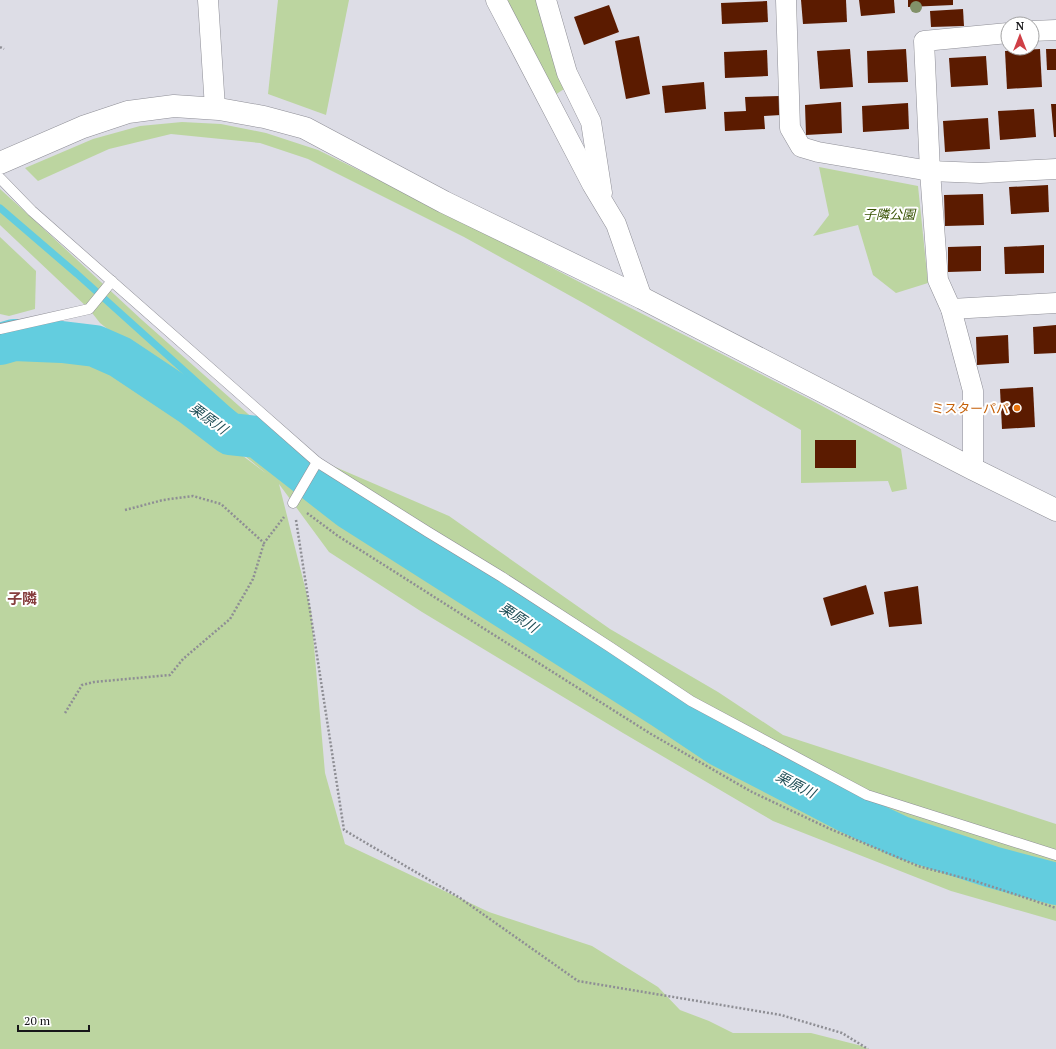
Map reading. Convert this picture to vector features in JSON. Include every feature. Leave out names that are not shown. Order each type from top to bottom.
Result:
[{"type":"street","points":[[208,0],[215,108]]},
{"type":"street","points":[[496,0],[592,184],[616,224],[642,298]]},
{"type":"street","points":[[546,0],[567,73],[591,122],[604,205]]},
{"type":"street","points":[[786,0],[790,128],[801,147],[818,152],[930,171],[980,173],[1056,169]]},
{"type":"street","points":[[1040,31],[1056,30]]},
{"type":"street","points":[[973,468],[973,391],[951,309],[938,280],[930,171],[924,41],[1000,34]]},
{"type":"street","points":[[0,163],[83,127],[128,112],[174,106],[215,108],[264,117],[305,128],[444,202],[642,298],[1056,510]]},
{"type":"street","points":[[951,309],[1056,303]]},
{"type":"lane","points":[[0,178],[32,211],[112,281],[315,465],[502,577],[610,646],[691,701],[867,796],[1056,855]]},
{"type":"lane","points":[[0,329],[89,309],[112,281]]},
{"type":"lane","points":[[296,499],[315,465]]},
{"type":"path","points":[[0,47],[4,49]]},
{"type":"path","points":[[125,510],[163,500],[193,496],[221,504],[264,543]]},
{"type":"path","points":[[65,713],[82,685],[94,682],[170,675],[183,659],[230,619],[253,580],[264,543],[296,499]]},
{"type":"path","points":[[296,499],[338,536],[650,734],[752,792],[828,828],[918,866],[975,881],[1056,908]]},
{"type":"path","points":[[296,499],[344,830],[460,898],[578,981],[781,1015],[842,1033],[868,1049]]},
{"type":"green space","points":[[278,0],[349,0],[326,115],[268,94]]},
{"type":"green space","points":[[503,0],[537,0],[567,87],[552,97]]},
{"type":"green space","points":[[182,122],[221,124],[266,133],[318,150],[456,218],[813,401],[901,449],[907,489],[892,492],[888,481],[801,483],[801,430],[585,304],[464,237],[308,159],[260,143],[171,134],[109,149],[38,181],[25,168],[93,139],[140,126]]},
{"type":"green space","name":"子隣公園","points":[[819,167],[918,186],[928,283],[896,293],[873,275],[858,225],[813,236],[829,215]]},
{"type":"green space","points":[[0,189],[142,320],[282,444],[449,516],[610,629],[718,692],[783,735],[1056,824],[1056,921],[951,891],[773,821],[422,612],[329,552],[279,484],[311,611],[325,773],[345,844],[489,912],[592,946],[658,987],[680,1010],[709,1021],[733,1033],[811,1033],[862,1046],[868,1049],[0,1049],[0,355],[19,347],[62,349],[93,354],[145,391],[191,417],[267,474],[187,409],[146,359],[100,323],[89,309],[0,225]]},
{"type":"green space","points":[[0,237],[36,271],[35,309],[9,316],[0,314]]},
{"type":"building","points":[[801,0],[846,0],[847,22],[803,24]]},
{"type":"building","points":[[859,0],[894,0],[895,13],[861,16]]},
{"type":"building","points":[[908,0],[953,0],[953,5],[908,7]]},
{"type":"building","points":[[767,1],[768,22],[722,24],[721,3]]},
{"type":"building","points":[[609,5],[619,32],[584,45],[574,17]]},
{"type":"building","points":[[963,9],[964,26],[931,27],[930,11]]},
{"type":"building","points":[[639,36],[650,94],[626,99],[615,41]]},
{"type":"building","points":[[850,49],[853,87],[820,89],[817,51]]},
{"type":"building","points":[[906,49],[908,82],[868,83],[867,51]]},
{"type":"building","points":[[1040,49],[1042,87],[1007,89],[1005,56],[1040,56]]},
{"type":"building","points":[[1046,49],[1056,49],[1056,70],[1047,70]]},
{"type":"building","points":[[767,50],[768,76],[725,78],[724,52]]},
{"type":"building","points":[[986,56],[988,85],[951,87],[949,58]]},
{"type":"building","points":[[704,82],[706,109],[665,113],[662,86]]},
{"type":"building","points":[[780,96],[781,115],[764,116],[765,129],[725,131],[724,112],[746,111],[745,97]]},
{"type":"building","points":[[841,102],[842,133],[806,135],[805,105]]},
{"type":"building","points":[[908,103],[909,129],[863,132],[862,106]]},
{"type":"building","points":[[1051,104],[1056,104],[1056,137],[1054,137]]},
{"type":"building","points":[[1034,109],[1036,137],[1000,140],[998,111]]},
{"type":"building","points":[[988,118],[990,149],[945,152],[943,121]]},
{"type":"building","points":[[1048,185],[1049,212],[1011,214],[1009,187]]},
{"type":"building","points":[[983,194],[984,225],[945,226],[944,195]]},
{"type":"building","points":[[1044,245],[1044,273],[1005,274],[1004,247]]},
{"type":"building","points":[[981,246],[981,271],[948,272],[948,247]]},
{"type":"building","points":[[1056,325],[1056,353],[1034,354],[1033,327]]},
{"type":"building","points":[[1008,335],[1009,363],[977,365],[976,337]]},
{"type":"building","name":"ミスターパパ","points":[[1033,387],[1035,427],[1002,429],[1000,389]]},
{"type":"building","points":[[815,440],[856,440],[856,468],[815,468]]},
{"type":"building","points":[[866,585],[874,614],[831,626],[823,598]]},
{"type":"building","points":[[918,586],[922,624],[889,627],[884,592]]},
{"type":"waterway","points":[[0,208],[77,274],[258,437]]},
{"type":"waterway","name":"栗原川","points":[[0,344],[14,340],[62,342],[95,346],[120,357],[192,405],[230,434],[258,437],[349,508],[662,707],[719,745],[850,813],[901,837],[992,867],[1056,884]]},
{"type":"place","name":"ミスターパパ","points":[[1017,408]]},
{"type":"district","name":"子隣","points":[[22,598]]}]
